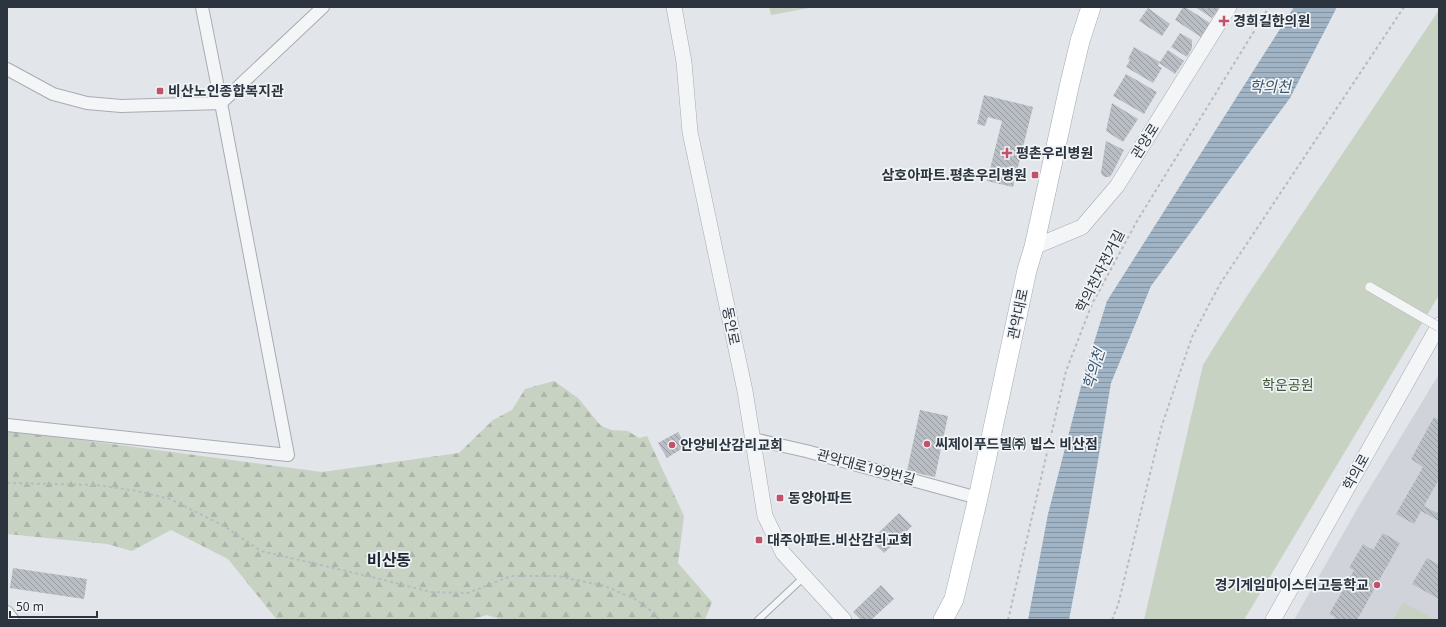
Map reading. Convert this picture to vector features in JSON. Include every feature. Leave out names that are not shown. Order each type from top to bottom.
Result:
[{"type":"main road","name":"관악대로","points":[[943,620],[954,599],[978,498],[1027,270],[1034,247],[1069,87],[1080,41],[1091,7]]},
{"type":"street","points":[[7,425],[288,455],[202,7]]},
{"type":"street","points":[[7,69],[53,94],[87,103],[121,106],[221,103],[323,7]]},
{"type":"street","name":"동안로","points":[[674,7],[684,62],[690,132],[744,391],[765,516],[784,554],[844,620]]},
{"type":"street","name":"관양로","points":[[1034,247],[1082,227],[1117,186],[1229,7]]},
{"type":"street","points":[[1370,287],[1439,326]]},
{"type":"street","name":"학의로","points":[[1273,620],[1439,326]]},
{"type":"street","name":"관악대로199번길","points":[[753,439],[813,453],[978,498]]},
{"type":"street","points":[[7,612],[13,620]]},
{"type":"lane","points":[[758,620],[804,577]]},
{"type":"path","name":"학의천자전거길","points":[[1008,620],[1066,371],[1092,304],[1137,221],[1269,7]]},
{"type":"path","points":[[1112,620],[1118,605],[1162,425],[1192,337],[1220,284],[1404,7]]},
{"type":"path","points":[[7,483],[96,484],[137,491],[170,499],[224,526],[261,551],[431,592],[468,592],[510,576],[558,576],[605,586],[637,600],[659,620]]},
{"type":"shaded area","name":"경기게임마이스터고등학교","points":[[1439,374],[1439,620],[1294,620],[1360,504]]},
{"type":"green space","points":[[769,7],[814,7],[771,15]]},
{"type":"green space","name":"학운공원","points":[[1439,10],[1439,295],[1244,620],[1144,620],[1203,365],[1249,293]]},
{"type":"green space","points":[[554,381],[578,398],[601,426],[612,430],[628,431],[639,438],[647,436],[684,516],[678,563],[712,602],[705,620],[502,620],[487,615],[469,620],[277,620],[228,559],[171,530],[132,551],[107,544],[7,534],[7,430],[322,472],[459,453],[493,420],[512,410],[525,389]]},
{"type":"green space","points":[[1403,602],[1436,620],[1393,620]]},
{"type":"water","name":"학의천","points":[[1294,7],[1337,7],[1290,98],[1151,286],[1111,383],[1069,620],[1028,620],[1048,514],[1085,371],[1107,301]]},
{"type":"building","points":[[1183,7],[1210,23],[1201,37],[1175,20]]},
{"type":"building","points":[[1195,7],[1220,7],[1212,18]]},
{"type":"building","points":[[1148,8],[1170,24],[1162,36],[1139,21]]},
{"type":"building","points":[[1180,33],[1192,40],[1192,48],[1187,57],[1171,47]]},
{"type":"building","points":[[1134,47],[1160,62],[1168,50],[1184,61],[1175,74],[1159,63],[1158,66],[1162,68],[1153,83],[1126,67]]},
{"type":"building","points":[[1126,74],[1157,92],[1144,114],[1113,96]]},
{"type":"building","name":"평촌우리병원","points":[[984,95],[1033,107],[1013,187],[987,181],[1002,121],[988,117],[985,126],[977,124]]},
{"type":"building","points":[[1112,103],[1138,119],[1123,142],[1106,131]]},
{"type":"building","points":[[1106,141],[1124,150],[1109,177],[1105,177],[1101,172]]},
{"type":"building","points":[[920,410],[948,416],[935,477],[907,471]]},
{"type":"building","points":[[1434,417],[1439,420],[1439,479],[1424,506],[1439,514],[1439,521],[1421,511],[1414,524],[1396,514],[1423,467],[1411,459]]},
{"type":"building","name":"안양비산감리교회","points":[[678,432],[686,446],[667,458],[658,443]]},
{"type":"building","points":[[899,513],[912,526],[884,553],[871,540]]},
{"type":"building","points":[[1383,533],[1400,543],[1357,620],[1334,620],[1335,617],[1329,614],[1346,585],[1351,588],[1353,586],[1347,583],[1354,570],[1349,568],[1363,544],[1373,550]]},
{"type":"building","points":[[1427,558],[1439,565],[1439,599],[1412,584]]},
{"type":"building","points":[[13,568],[87,579],[84,599],[10,588]]},
{"type":"building","points":[[881,585],[894,599],[871,620],[861,620],[853,612]]},
{"type":"place","name":"경희길한의원","points":[[1224,21]]},
{"type":"place","name":"비산노인종합복지관","points":[[160,91]]},
{"type":"place","name":"평촌우리병원","points":[[1007,153]]},
{"type":"place","name":"삼호아파트.평촌우리병원","points":[[1035,175]]},
{"type":"place","name":"씨제이푸드빌㈜ 빕스 비산점","points":[[927,444]]},
{"type":"place","name":"안양비산감리교회","points":[[672,445]]},
{"type":"place","name":"동양아파트","points":[[780,498]]},
{"type":"place","name":"대주아파트.비산감리교회","points":[[759,540]]},
{"type":"place","name":"경기게임마이스터고등학교","points":[[1377,585]]},
{"type":"district","name":"비산동","points":[[389,560]]}]
